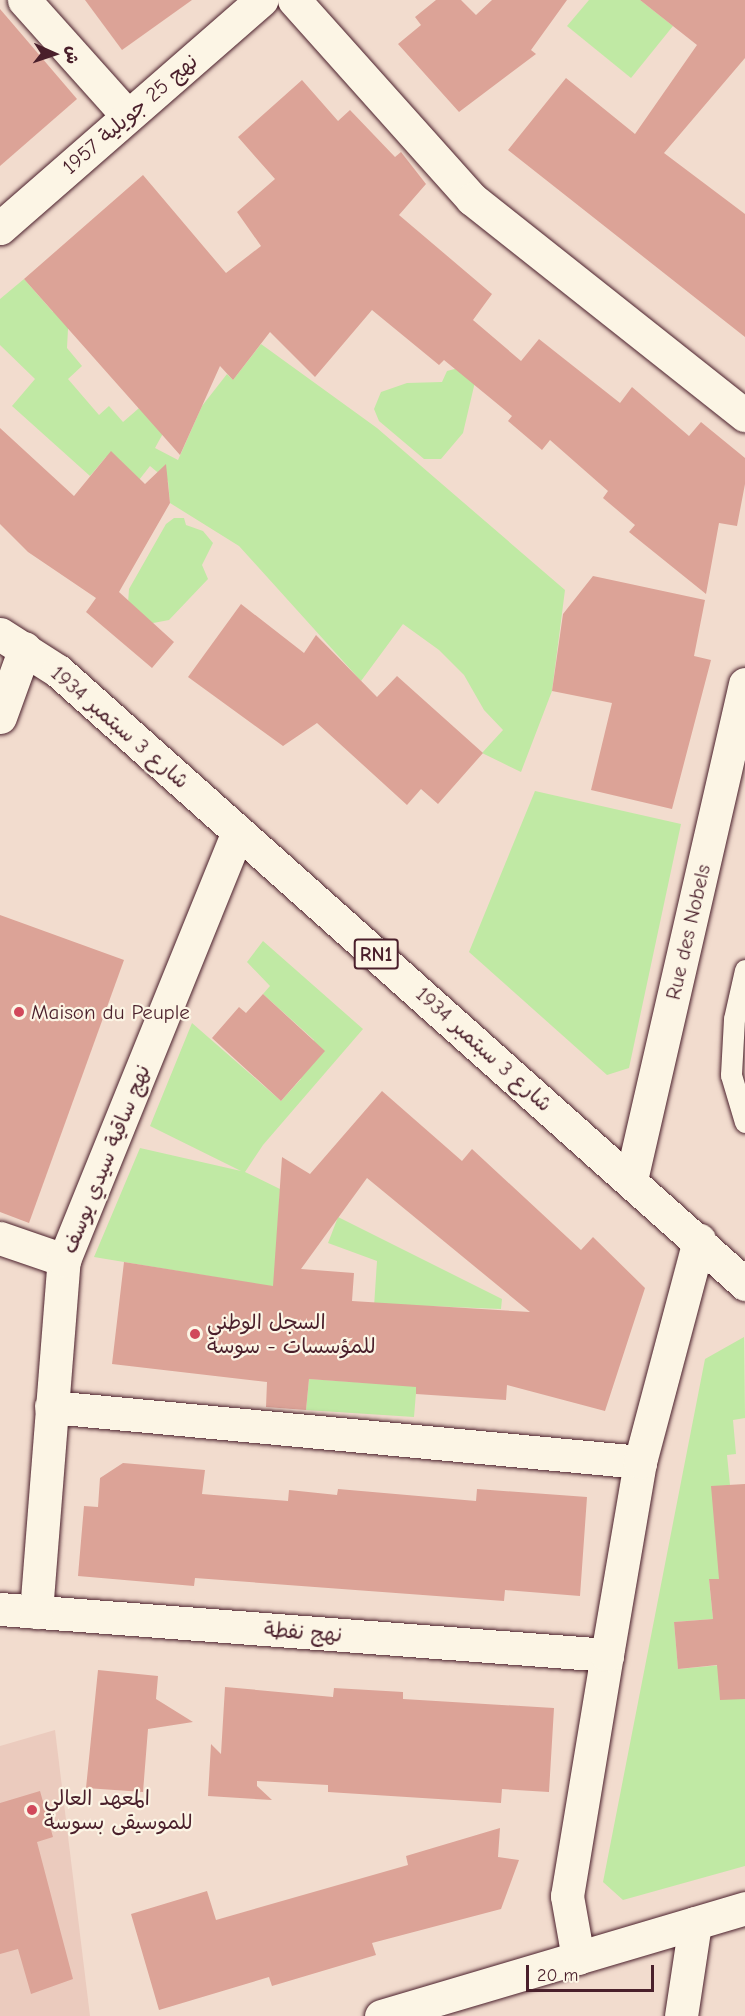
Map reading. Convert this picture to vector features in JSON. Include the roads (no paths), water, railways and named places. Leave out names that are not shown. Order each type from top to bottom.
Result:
[{"type":"street","points":[[24,0],[127,116]]},
{"type":"street","name":"نهج 25 جويلية 1957","points":[[0,228],[261,0]]},
{"type":"street","points":[[294,0],[472,199],[745,415]]},
{"type":"street","points":[[0,717],[12,641]]},
{"type":"street","name":"شارع 3 سبتمبر 1934","points":[[12,641],[58,671],[699,1240],[745,1284]]},
{"type":"street","name":"Rue des Nobels","points":[[631,1180],[745,684]]},
{"type":"street","name":"نهج ساقية سيدي يوسف","points":[[36,1612],[64,1260],[238,832]]},
{"type":"street","points":[[0,1238],[64,1260]]},
{"type":"street","points":[[578,1958],[567,1896],[607,1655],[640,1462],[699,1240]]},
{"type":"street","points":[[51,1407],[640,1462]]},
{"type":"street","name":"نهج نفطة","points":[[0,1609],[607,1655]]},
{"type":"street","points":[[381,2016],[745,1908]]},
{"type":"street","points":[[681,2016],[695,1923]]},
{"type":"lane","points":[[745,970],[734,1019],[731,1075],[745,1122]]},
{"type":"place","name":"Maison du Peuple","points":[[19,1012]]},
{"type":"place","name":"السجل الوطني للمؤسسات - سوسة","points":[[195,1334]]},
{"type":"place","name":"المعهد العالي للموسيقى بسوسة","points":[[32,1810]]}]
